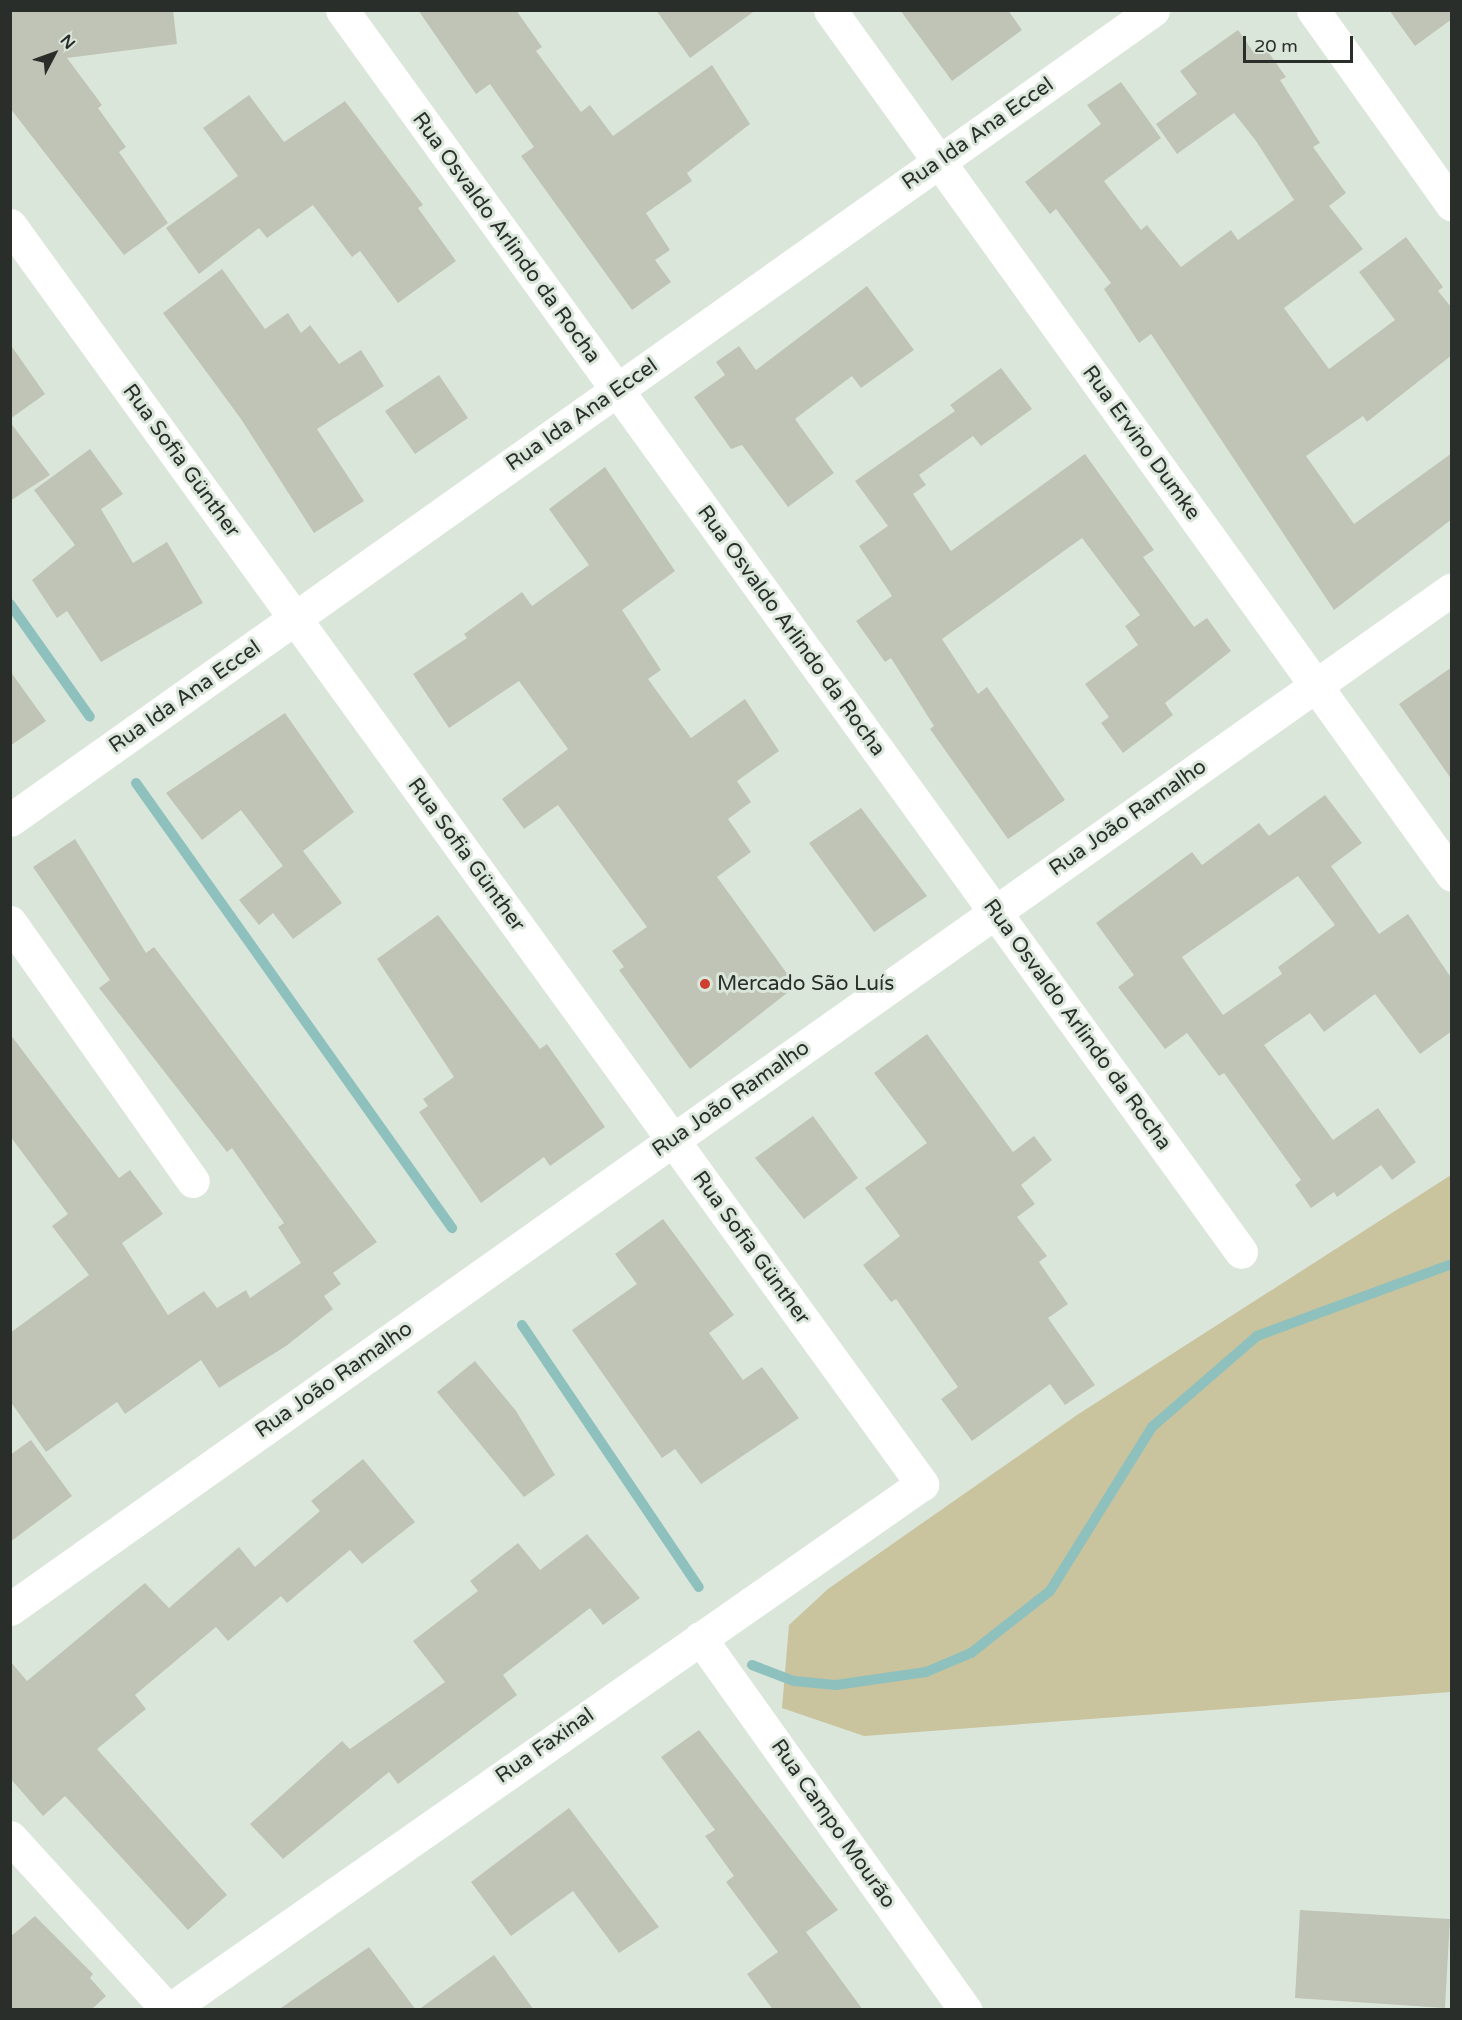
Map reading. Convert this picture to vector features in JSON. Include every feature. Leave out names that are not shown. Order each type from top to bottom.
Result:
[{"type":"street","name":"Rua Osvaldo Arlindo da Rocha","points":[[342,10],[1241,1251]]},
{"type":"street","name":"Rua Ervino Dumke","points":[[830,10],[1452,875]]},
{"type":"street","name":"Rua Ida Ana Eccel","points":[[10,820],[1153,10]]},
{"type":"street","points":[[1313,10],[1452,204]]},
{"type":"street","name":"Rua Sofia Günther","points":[[10,225],[922,1484]]},
{"type":"street","name":"Rua João Ramalho","points":[[10,1609],[1452,589]]},
{"type":"street","points":[[10,922],[193,1181]]},
{"type":"street","name":"Rua Faxinal","points":[[169,2010],[922,1484]]},
{"type":"street","name":"Rua Campo Mourão","points":[[700,1638],[965,2010]]},
{"type":"street","points":[[10,1837],[169,2010]]},
{"type":"shaded area","points":[[1451,1175],[1451,1692],[864,1736],[782,1708],[789,1625],[828,1589],[1077,1415]]},
{"type":"building","points":[[10,10],[173,10],[177,44],[67,58],[102,105],[98,108],[126,147],[119,152],[168,223],[124,255],[10,108]]},
{"type":"building","points":[[418,10],[516,10],[542,47],[536,51],[581,112],[590,105],[613,136],[712,65],[750,124],[687,173],[692,181],[646,213],[670,250],[655,260],[671,282],[632,310],[521,156],[534,147],[490,84],[476,94]]},
{"type":"building","points":[[656,10],[756,10],[690,58]]},
{"type":"building","points":[[900,10],[1008,10],[1022,30],[952,81]]},
{"type":"building","points":[[1389,10],[1452,10],[1452,19],[1415,46]]},
{"type":"building","points":[[1238,30],[1254,53],[1264,46],[1286,77],[1280,80],[1320,143],[1313,147],[1346,193],[1329,206],[1363,249],[1284,308],[1329,369],[1395,320],[1359,272],[1406,237],[1443,287],[1438,291],[1452,308],[1452,355],[1367,422],[1363,416],[1306,456],[1354,524],[1452,453],[1452,519],[1334,610],[1151,334],[1139,343],[1104,289],[1111,283],[1056,209],[1050,214],[1025,182],[1101,124],[1087,105],[1121,82],[1161,138],[1104,181],[1141,230],[1147,225],[1181,267],[1231,230],[1238,240],[1294,200],[1256,141],[1234,113],[1177,154],[1156,124],[1197,94],[1180,71]]},
{"type":"building","points":[[249,95],[284,142],[345,101],[423,205],[418,208],[456,261],[398,303],[360,251],[352,257],[313,205],[267,238],[259,228],[199,274],[166,228],[238,176],[203,128]]},
{"type":"building","points":[[222,269],[265,329],[288,313],[301,333],[310,325],[339,364],[361,350],[384,386],[317,429],[364,501],[314,533],[241,419],[163,313]]},
{"type":"building","points":[[867,286],[914,350],[861,388],[852,376],[795,419],[834,473],[788,507],[742,445],[731,449],[694,397],[725,375],[716,362],[739,346],[756,370]]},
{"type":"building","points":[[10,344],[45,394],[10,419]]},
{"type":"building","points":[[1001,368],[1032,409],[981,446],[973,436],[919,475],[926,485],[913,494],[951,551],[1085,454],[1154,550],[1143,557],[1194,627],[1207,618],[1231,651],[1165,703],[1173,715],[1123,753],[1101,723],[1109,717],[1085,684],[1138,645],[1125,626],[1140,615],[1082,538],[942,639],[978,694],[987,687],[1065,800],[1008,839],[930,729],[934,726],[891,658],[885,662],[856,621],[892,596],[859,546],[888,526],[855,481],[955,411],[950,405]]},
{"type":"building","points":[[439,375],[468,418],[415,454],[385,411]]},
{"type":"building","points":[[10,422],[50,475],[10,501]]},
{"type":"building","points":[[90,449],[123,494],[101,509],[133,563],[167,542],[203,603],[101,662],[67,611],[57,618],[32,580],[75,545],[34,490]]},
{"type":"building","points":[[605,467],[675,571],[622,610],[661,670],[648,679],[691,738],[745,699],[779,751],[737,781],[751,802],[728,819],[751,852],[717,877],[796,986],[690,1069],[619,970],[624,967],[612,951],[647,927],[558,805],[524,829],[502,799],[568,749],[519,681],[449,728],[413,674],[467,638],[464,634],[522,592],[532,606],[589,565],[549,509]]},
{"type":"building","points":[[1452,667],[1452,780],[1399,704]]},
{"type":"building","points":[[10,671],[46,721],[10,746]]},
{"type":"building","points":[[285,713],[354,812],[303,851],[342,903],[293,939],[273,913],[259,925],[239,900],[283,866],[241,810],[202,840],[166,793]]},
{"type":"building","points":[[1325,795],[1362,843],[1331,866],[1379,934],[1408,914],[1452,979],[1452,1031],[1420,1054],[1375,994],[1324,1032],[1310,1013],[1264,1045],[1333,1140],[1378,1108],[1416,1162],[1392,1180],[1381,1165],[1337,1197],[1334,1192],[1311,1208],[1295,1185],[1301,1180],[1224,1073],[1219,1076],[1187,1033],[1165,1049],[1118,987],[1134,975],[1096,923],[1192,852],[1202,865],[1259,823],[1269,836]],"holes":[[[1298,876],[1335,925],[1278,967],[1282,974],[1223,1015],[1182,957]]]},
{"type":"building","points":[[861,808],[927,896],[874,932],[809,843]]},
{"type":"building","points":[[75,839],[146,953],[154,947],[377,1242],[333,1273],[341,1284],[324,1296],[333,1309],[286,1346],[219,1388],[201,1360],[125,1414],[117,1402],[46,1452],[10,1401],[10,1333],[89,1275],[52,1226],[68,1214],[10,1136],[10,1034],[119,1178],[130,1170],[163,1214],[122,1243],[168,1315],[204,1291],[217,1308],[246,1290],[250,1298],[301,1263],[278,1227],[284,1223],[232,1148],[227,1152],[99,988],[110,980],[33,867]]},
{"type":"building","points":[[438,915],[540,1049],[547,1044],[605,1127],[550,1166],[544,1157],[481,1203],[419,1112],[428,1106],[423,1099],[454,1077],[377,959]]},
{"type":"building","points":[[927,1034],[1013,1152],[1034,1136],[1052,1160],[1021,1185],[1035,1204],[1017,1217],[1047,1256],[1039,1262],[1068,1304],[1048,1318],[1095,1385],[1065,1405],[1050,1384],[972,1441],[941,1399],[958,1387],[896,1299],[891,1302],[863,1265],[900,1236],[865,1188],[927,1143],[874,1073]]},
{"type":"building","points":[[813,1116],[858,1178],[804,1219],[755,1158]]},
{"type":"building","points":[[663,1219],[734,1315],[709,1333],[743,1380],[762,1367],[799,1418],[701,1484],[675,1449],[662,1458],[572,1330],[637,1284],[615,1254]]},
{"type":"building","points":[[475,1361],[516,1411],[555,1475],[524,1497],[437,1392]]},
{"type":"building","points":[[31,1440],[72,1496],[10,1542],[10,1455]]},
{"type":"building","points":[[363,1459],[415,1522],[362,1564],[350,1550],[287,1603],[281,1596],[228,1641],[216,1627],[135,1695],[146,1709],[97,1749],[227,1895],[188,1930],[65,1796],[43,1816],[10,1778],[10,1661],[27,1681],[145,1583],[169,1608],[239,1547],[255,1567],[320,1511],[311,1501]]},
{"type":"building","points":[[587,1534],[640,1598],[603,1625],[590,1608],[503,1675],[517,1695],[398,1784],[389,1772],[283,1859],[250,1824],[342,1741],[350,1749],[445,1682],[413,1641],[478,1591],[470,1581],[518,1543],[540,1570]]},
{"type":"building","points":[[699,1730],[838,1910],[806,1932],[863,2010],[773,2010],[747,1974],[778,1952],[726,1882],[734,1876],[705,1836],[715,1830],[661,1757]]},
{"type":"building","points":[[569,1808],[659,1927],[619,1953],[573,1891],[511,1936],[471,1882]]},
{"type":"building","points":[[1300,1910],[1450,1919],[1445,2008],[1295,1998]]},
{"type":"building","points":[[35,1916],[93,1974],[90,1978],[106,1996],[91,2010],[10,2010],[10,1937]]},
{"type":"building","points":[[369,1947],[416,2010],[278,2010]]},
{"type":"building","points":[[494,1955],[534,2010],[418,2010]]},
{"type":"waterway","points":[[10,604],[90,717]]},
{"type":"waterway","points":[[136,783],[452,1228]]},
{"type":"waterway","points":[[752,1665],[794,1681],[836,1685],[926,1672],[971,1653],[1050,1591],[1152,1427],[1257,1336],[1452,1264]]},
{"type":"waterway","points":[[522,1325],[699,1587]]},
{"type":"place","name":"Mercado São Luís","points":[[705,984]]}]
